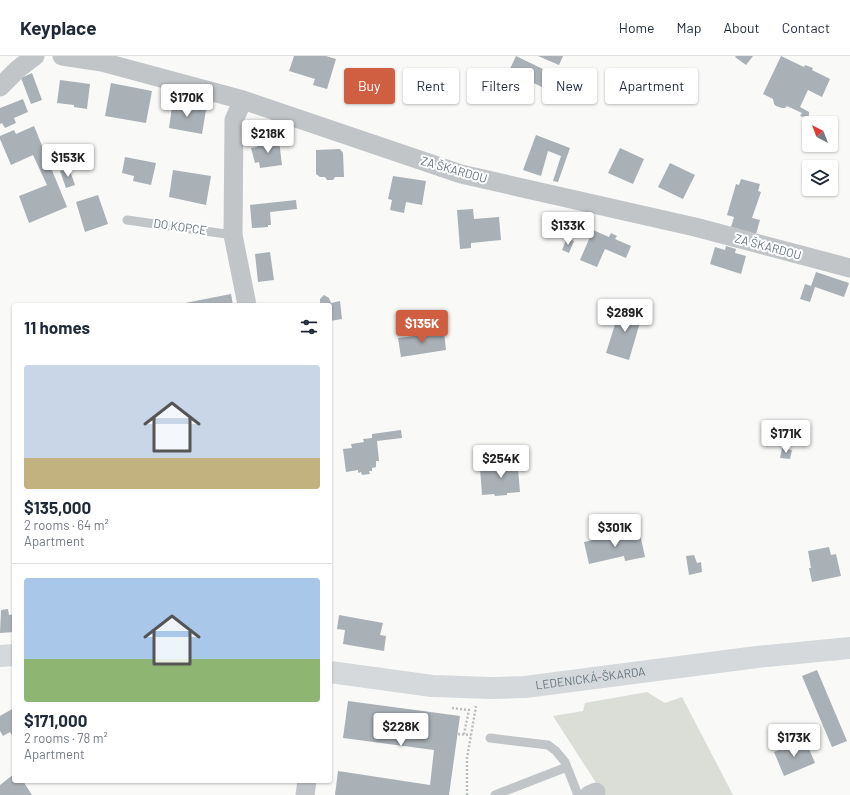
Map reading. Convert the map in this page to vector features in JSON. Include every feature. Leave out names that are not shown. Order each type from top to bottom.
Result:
[{"type":"main road","name":"LEDENICKÁ-ŠKARDA","points":[[332,672],[432,686],[493,688],[525,687],[757,657],[850,648]]},
{"type":"main road","points":[[0,656],[12,655]]},
{"type":"street","points":[[0,87],[18,69],[35,56]]},
{"type":"street","name":"ZA ŠKARDOU","points":[[62,56],[102,62],[243,100],[462,174],[695,227],[850,268]]},
{"type":"street","points":[[243,100],[234,120],[233,234],[247,303]]},
{"type":"street","points":[[305,795],[307,783]]},
{"type":"lane","name":"DO KOPCE","points":[[127,220],[233,234]]},
{"type":"lane","points":[[490,738],[548,745],[556,751],[565,762],[567,767],[588,794]]},
{"type":"lane","points":[[495,795],[567,767]]},
{"type":"path","points":[[447,707],[468,710],[464,734]]},
{"type":"path","points":[[467,795],[467,758],[475,708]]},
{"type":"path","points":[[458,734],[471,735]]},
{"type":"shaded area","points":[[647,692],[665,703],[682,697],[733,795],[604,795],[553,716],[583,711],[585,703]]},
{"type":"building","points":[[294,56],[326,56],[336,59],[327,89],[313,85],[315,79],[289,71]]},
{"type":"building","points":[[516,56],[542,69],[542,87],[534,83],[534,68],[510,68]]},
{"type":"building","points":[[538,56],[563,56],[559,65]]},
{"type":"building","points":[[753,56],[746,65],[735,57]]},
{"type":"building","points":[[781,56],[804,67],[805,65],[813,68],[812,70],[830,79],[822,97],[808,90],[800,107],[809,112],[808,116],[800,116],[802,113],[787,106],[782,108],[776,106],[773,99],[763,94]]},
{"type":"building","points":[[32,73],[42,100],[31,104],[21,78]]},
{"type":"building","points":[[60,80],[90,84],[87,109],[74,107],[74,105],[57,103]]},
{"type":"building","points":[[111,83],[152,91],[146,123],[105,116]]},
{"type":"building","points":[[23,99],[28,112],[14,118],[16,123],[5,128],[2,123],[0,124],[0,108]]},
{"type":"building","points":[[173,100],[189,102],[188,107],[206,110],[202,134],[169,128]]},
{"type":"building","points":[[34,126],[67,207],[29,223],[19,196],[47,185],[33,155],[11,165],[0,136],[14,130],[16,134]]},
{"type":"building","points":[[536,135],[570,148],[558,182],[553,181],[561,156],[548,151],[541,176],[523,170]]},
{"type":"building","points":[[279,140],[282,165],[260,168],[259,162],[255,163],[251,148],[257,147],[257,143]]},
{"type":"building","points":[[620,148],[644,159],[633,184],[608,173]]},
{"type":"building","points":[[340,149],[343,153],[344,177],[335,177],[333,180],[327,180],[325,177],[320,177],[316,174],[316,150]]},
{"type":"building","points":[[125,157],[156,163],[151,185],[133,181],[134,176],[122,173]]},
{"type":"building","points":[[670,163],[695,175],[683,199],[658,187]]},
{"type":"building","points":[[69,168],[75,185],[66,188],[60,171]]},
{"type":"building","points":[[173,170],[211,176],[206,205],[169,197]]},
{"type":"building","points":[[393,176],[426,181],[422,205],[406,202],[404,213],[390,210],[392,200],[388,199]]},
{"type":"building","points":[[741,179],[760,184],[758,191],[761,192],[752,218],[760,220],[756,234],[731,227],[734,217],[727,215],[736,184],[739,185]]},
{"type":"building","points":[[98,195],[108,224],[85,232],[76,202]]},
{"type":"building","points":[[296,200],[297,209],[270,212],[271,225],[268,225],[268,227],[252,228],[250,205]]},
{"type":"building","points":[[473,209],[474,219],[499,217],[501,240],[471,243],[471,248],[460,249],[457,210]]},
{"type":"building","points":[[593,230],[609,237],[611,233],[617,236],[615,239],[631,246],[626,258],[605,249],[597,267],[580,260]]},
{"type":"building","points":[[567,238],[574,241],[569,253],[562,250]]},
{"type":"building","points":[[726,246],[736,249],[735,253],[746,256],[741,274],[710,264],[715,247],[725,250]]},
{"type":"building","points":[[270,252],[274,280],[258,282],[255,254]]},
{"type":"building","points":[[816,272],[849,283],[844,297],[815,287],[810,302],[800,299],[805,284],[811,286]]},
{"type":"building","points":[[231,294],[233,303],[185,303]]},
{"type":"building","points":[[324,295],[329,298],[331,303],[320,303],[320,299]]},
{"type":"building","points":[[340,301],[342,319],[332,321],[331,303]]},
{"type":"building","points":[[621,305],[643,312],[629,360],[606,353]]},
{"type":"building","points":[[444,332],[446,350],[401,357],[398,338]]},
{"type":"building","points":[[401,430],[402,438],[377,441],[379,461],[376,461],[376,467],[372,468],[372,471],[369,471],[370,474],[362,475],[361,472],[358,473],[358,470],[346,472],[343,449],[352,448],[351,444],[364,442],[363,439],[372,438],[372,434]]},
{"type":"building","points":[[782,448],[792,450],[790,459],[780,458]]},
{"type":"building","points":[[511,457],[517,457],[520,492],[495,496],[494,494],[482,495],[480,468],[505,465],[506,467],[511,466]]},
{"type":"building","points":[[620,534],[621,538],[640,534],[645,557],[625,561],[624,556],[589,564],[584,542]]},
{"type":"building","points":[[829,547],[831,555],[836,554],[841,576],[812,582],[808,551]]},
{"type":"building","points":[[694,555],[697,563],[701,562],[702,572],[689,575],[686,556]]},
{"type":"building","points":[[8,609],[9,615],[12,614],[12,632],[0,633],[1,610]]},
{"type":"building","points":[[339,615],[383,623],[380,635],[386,636],[384,651],[343,644],[345,630],[337,629]]},
{"type":"building","points":[[817,670],[847,741],[832,747],[802,676]]},
{"type":"building","points":[[348,701],[460,716],[449,795],[335,795],[338,771],[430,785],[434,750],[343,738]]},
{"type":"building","points":[[12,709],[12,736],[10,732],[3,736],[0,731],[0,716]]},
{"type":"building","points":[[805,739],[815,763],[784,776],[774,752]]},
{"type":"building","points":[[12,776],[12,783],[24,783],[32,795],[0,795],[0,785]]}]
